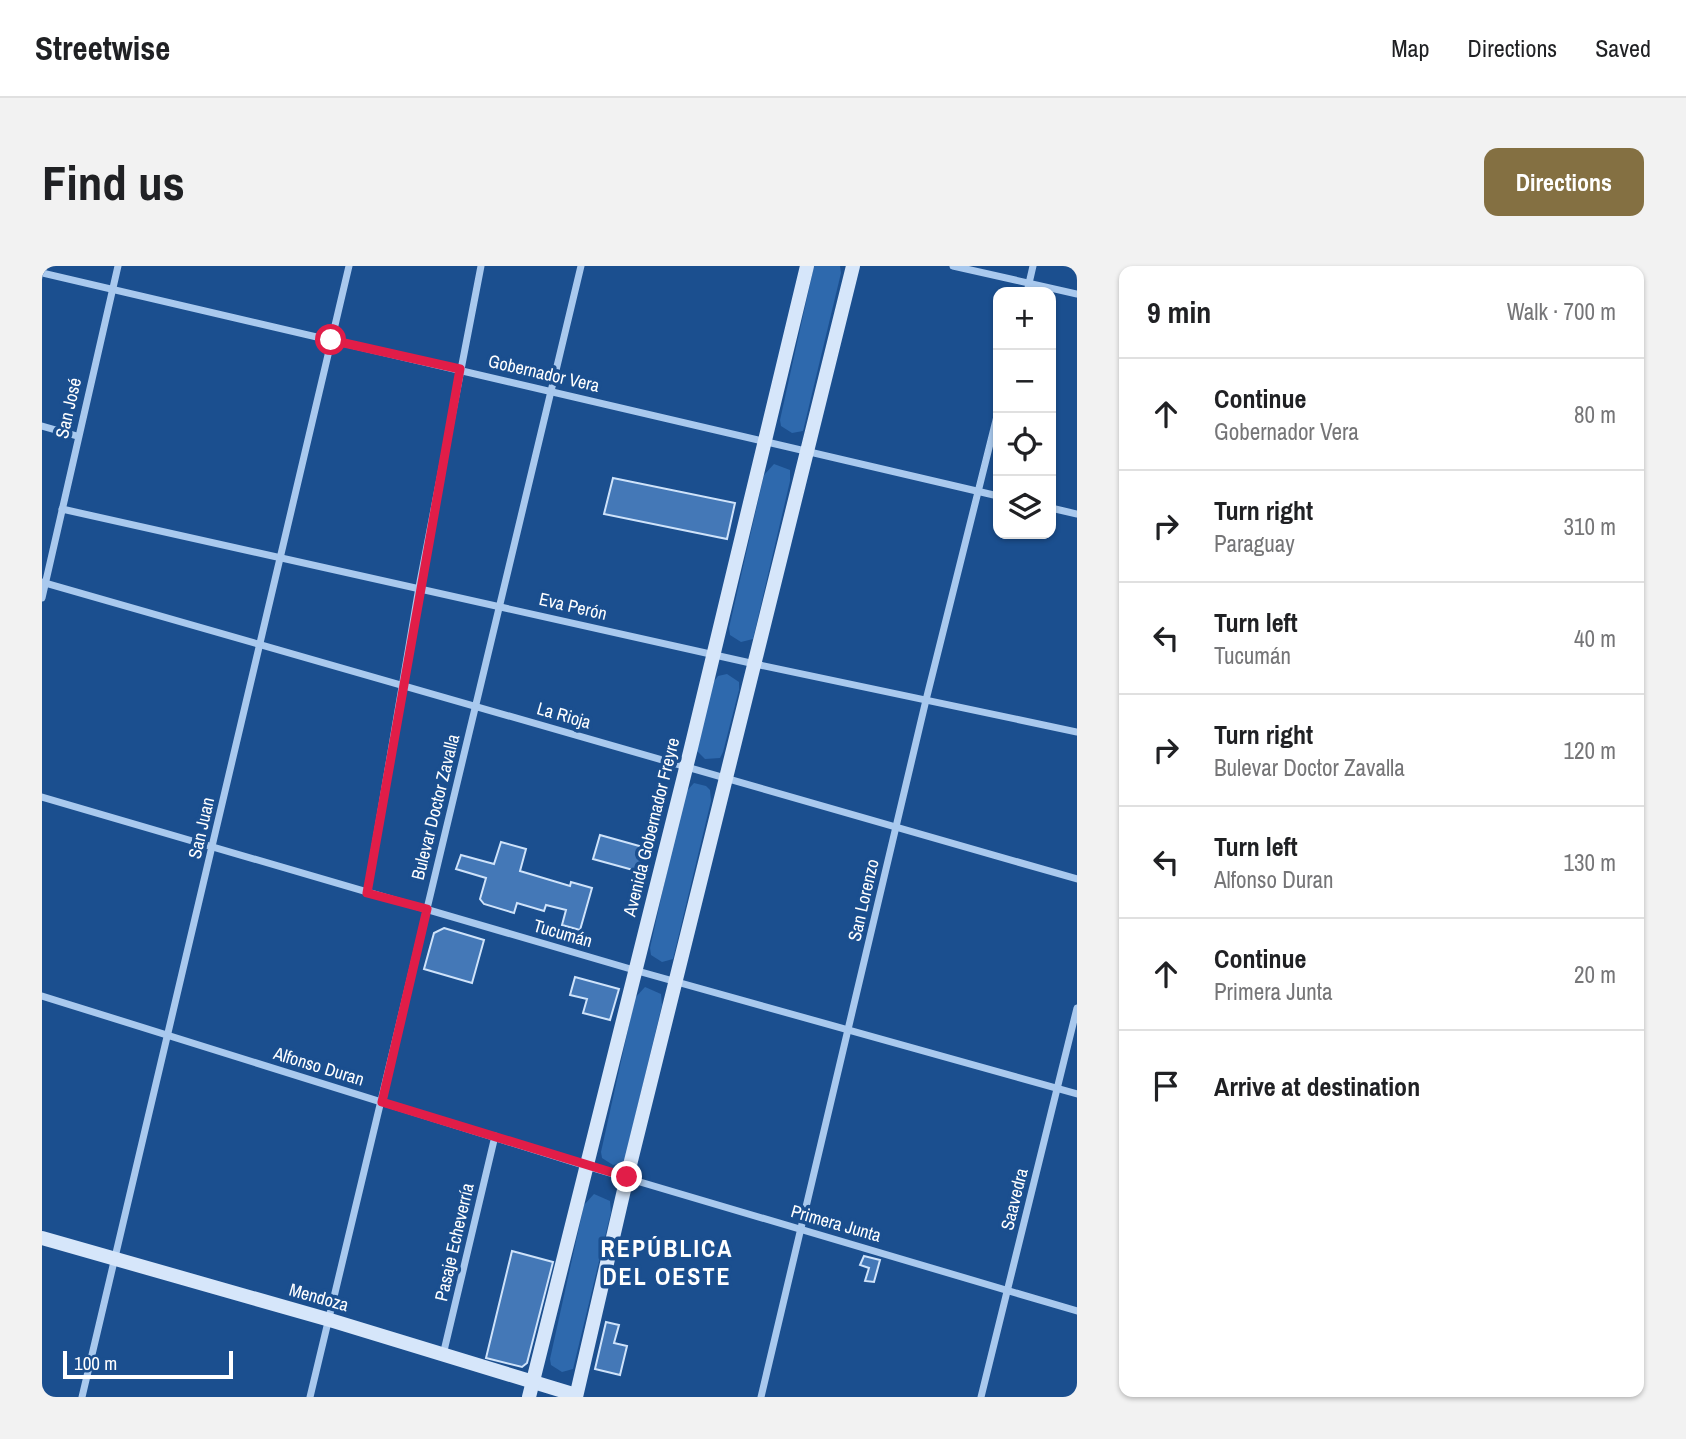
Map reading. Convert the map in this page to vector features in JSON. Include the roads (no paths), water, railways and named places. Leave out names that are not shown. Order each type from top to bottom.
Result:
[{"type":"main road","name":"Avenida Gobernador Freyre","points":[[531,1390],[687,766],[807,266]]},
{"type":"main road","points":[[578,1396],[627,1177],[853,266]]},
{"type":"main road","name":"Mendoza","points":[[42,1238],[443,1355],[531,1390],[578,1396]]},
{"type":"street","name":"San José","points":[[42,598],[118,266]]},
{"type":"street","name":"San Juan","points":[[82,1397],[349,266]]},
{"type":"street","points":[[367,893],[419,587],[481,266]]},
{"type":"street","name":"Bulevar Doctor Zavalla","points":[[310,1397],[581,266]]},
{"type":"street","points":[[953,266],[1077,294]]},
{"type":"street","points":[[1028,287],[1033,266]]},
{"type":"street","name":"Gobernador Vera","points":[[42,273],[993,495]]},
{"type":"street","name":"San Lorenzo","points":[[761,1397],[926,700],[998,413]]},
{"type":"street","points":[[42,426],[78,436]]},
{"type":"street","name":"Eva Perón","points":[[62,509],[755,664],[1077,732]]},
{"type":"street","points":[[1056,509],[1077,514]]},
{"type":"street","name":"La Rioja","points":[[44,583],[1077,879]]},
{"type":"street","name":"Tucumán","points":[[42,797],[634,970],[1077,1094]]},
{"type":"street","name":"Alfonso Duran","points":[[42,996],[586,1166]]},
{"type":"street","name":"Saavedra","points":[[981,1397],[1077,1008]]},
{"type":"street","name":"Pasaje Echeverría","points":[[443,1355],[495,1136]]},
{"type":"street","name":"Primera Junta","points":[[586,1166],[1077,1311]]},
{"type":"district","name":"REPÚBLICA DEL OESTE","points":[[667,1262]]}]
